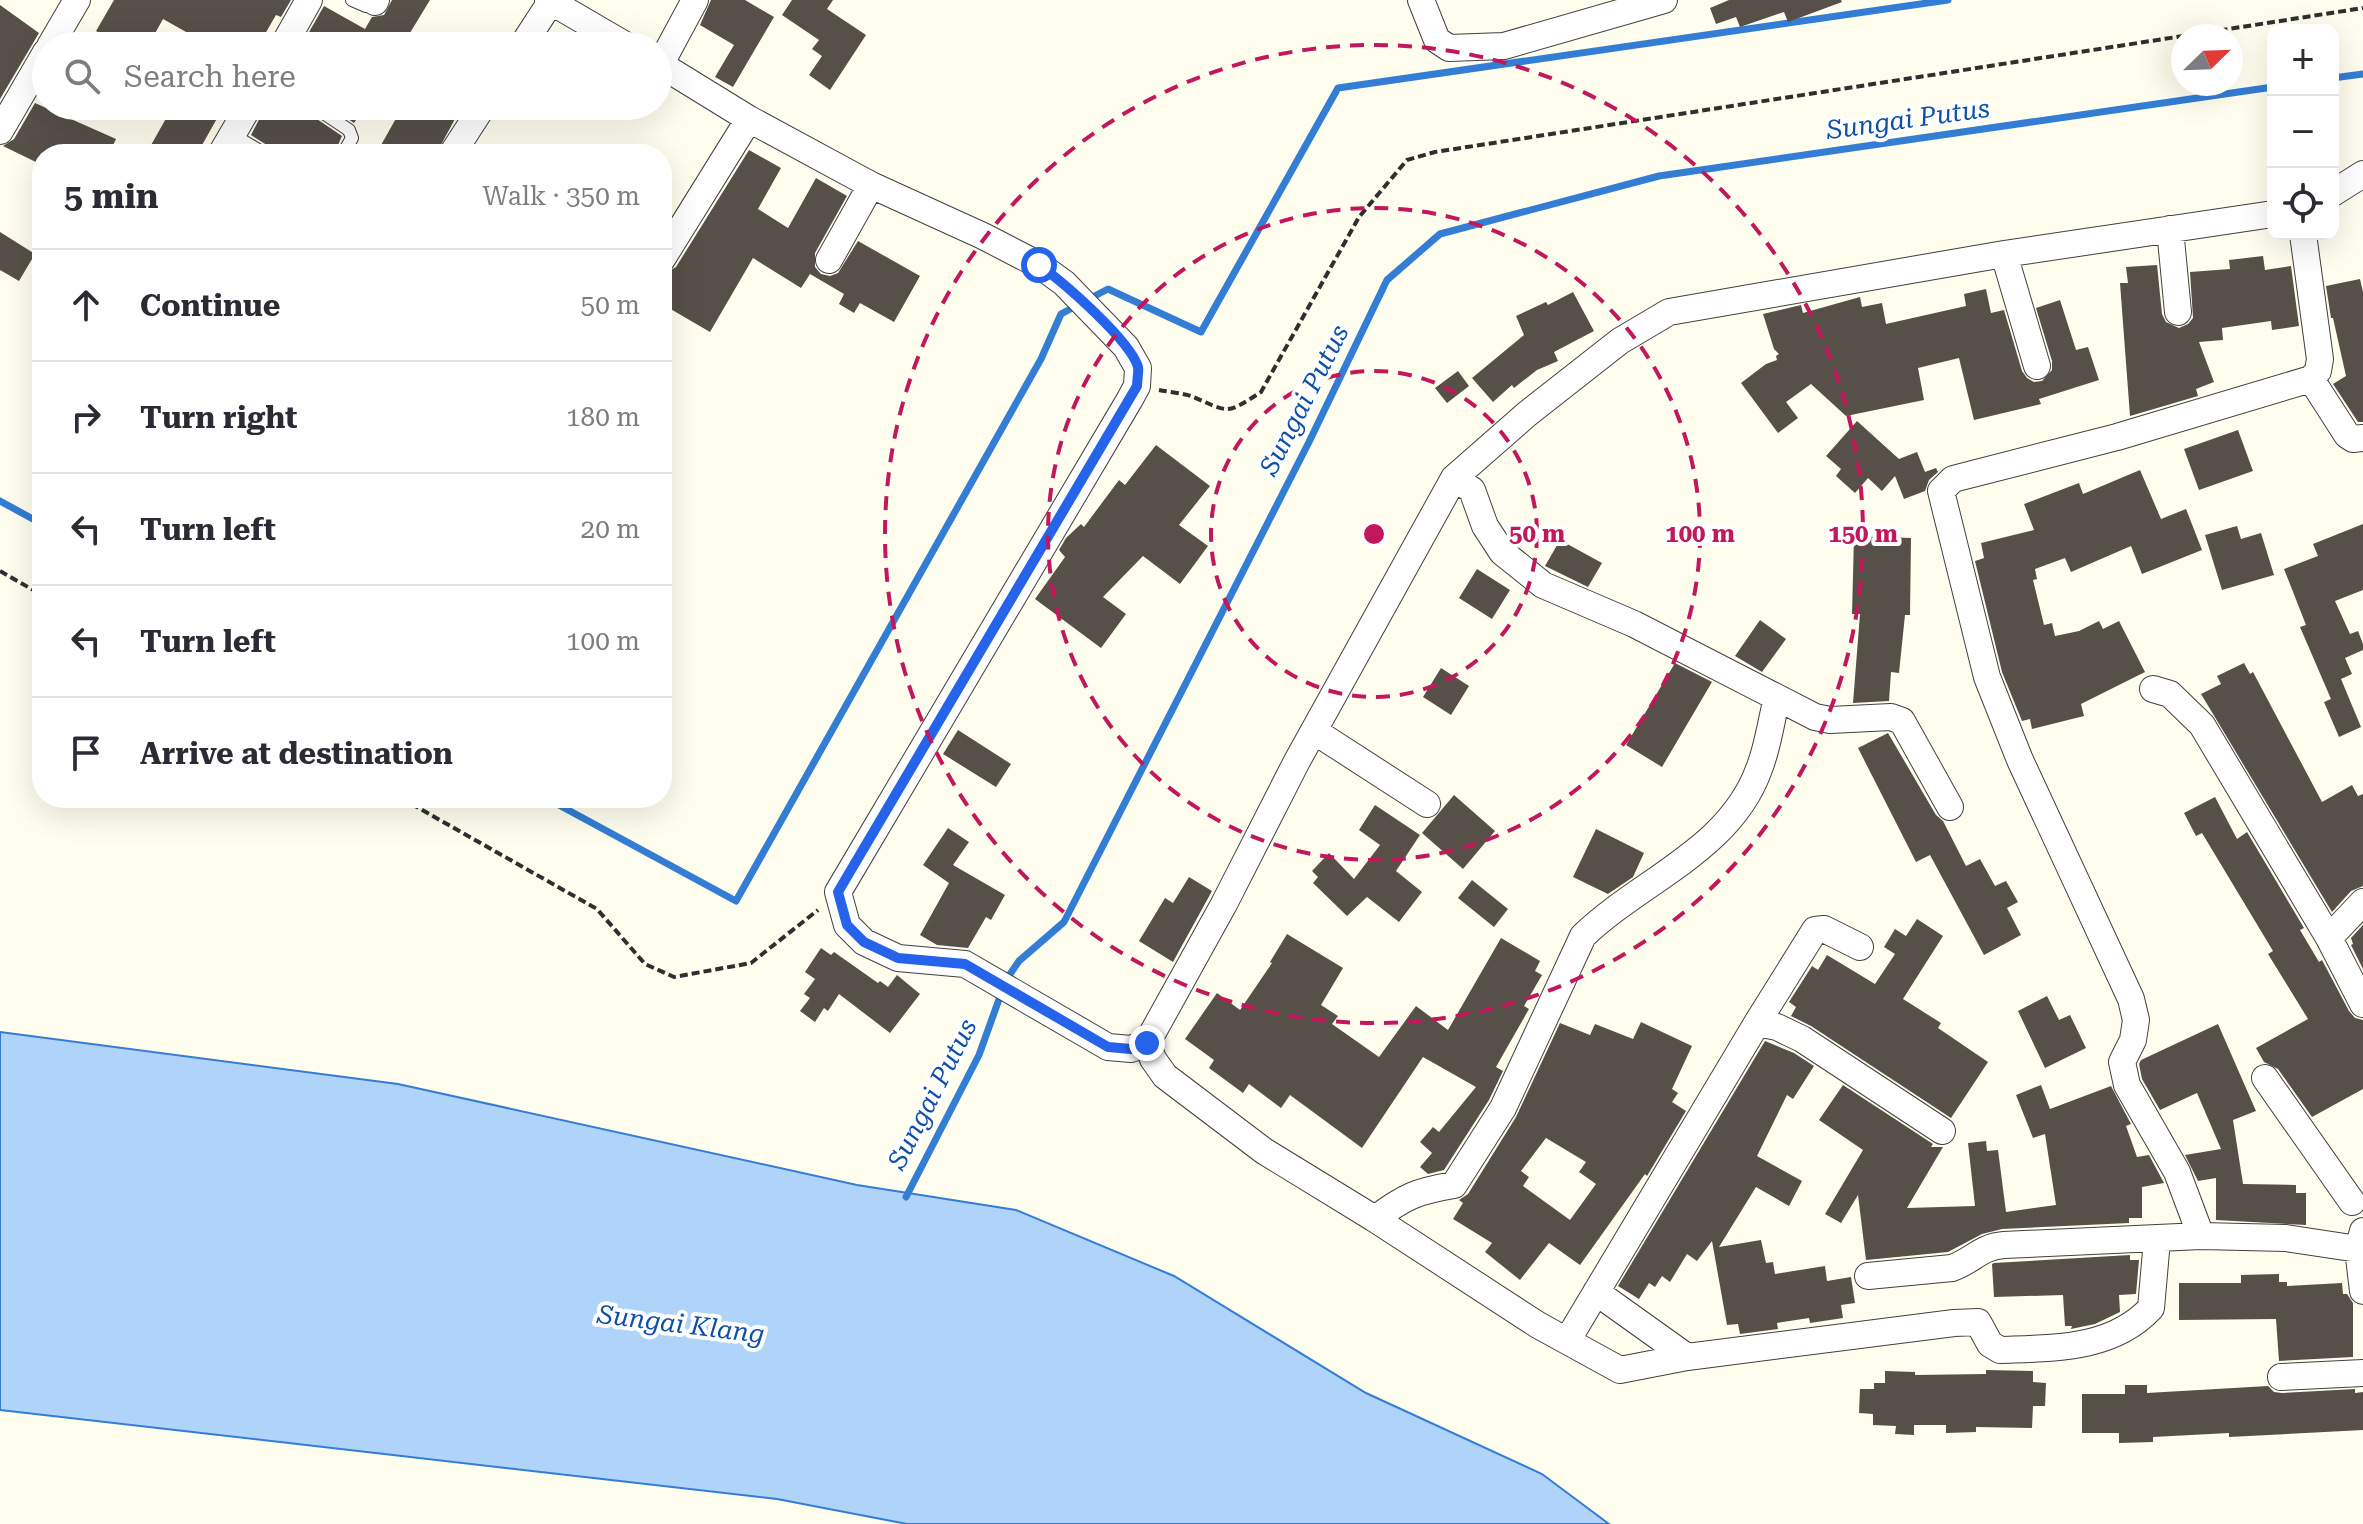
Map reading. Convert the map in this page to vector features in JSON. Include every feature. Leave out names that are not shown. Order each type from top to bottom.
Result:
[{"type":"street","points":[[58,32],[77,0]]},
{"type":"street","points":[[291,32],[309,0]]},
{"type":"street","points":[[672,41],[695,0]]},
{"type":"street","points":[[1421,0],[1437,40],[1449,48],[1504,46],[1664,0]]},
{"type":"street","points":[[531,32],[549,2],[602,32]]},
{"type":"street","points":[[672,72],[749,119],[871,185],[1039,265],[1064,283],[1126,347],[1138,368],[1137,386],[838,892],[847,925],[864,942],[898,958],[965,964],[1108,1047],[1131,1049],[1147,1043],[1454,478],[1527,414],[1620,341],[1669,312],[2004,254],[2267,215]]},
{"type":"street","points":[[0,131],[32,76]]},
{"type":"street","points":[[672,243],[749,119]]},
{"type":"street","points":[[227,144],[241,120]]},
{"type":"street","points":[[458,144],[474,120]]},
{"type":"street","points":[[2339,189],[2363,174]]},
{"type":"street","points":[[829,260],[871,185]]},
{"type":"street","points":[[2170,229],[2178,312]]},
{"type":"street","points":[[2201,1236],[2177,1172],[2127,1085],[2122,1062],[2133,1040],[2136,1020],[2131,999],[2020,760],[1987,677],[1941,491],[1953,479],[2132,433],[2311,379],[2318,371],[2320,359],[2304,240]]},
{"type":"street","points":[[2004,254],[2037,366]]},
{"type":"street","points":[[2311,379],[2347,435],[2353,439],[2363,439]]},
{"type":"street","points":[[1454,478],[1472,490],[1485,526],[1502,552],[1543,585],[1634,624],[1815,717],[1830,720],[1891,717],[1902,721],[1950,807]]},
{"type":"street","points":[[2153,689],[2170,694],[2202,725],[2329,938],[2363,1004]]},
{"type":"street","points":[[1375,1219],[1422,1190],[1454,1185],[1503,1108],[1583,936],[1601,919],[1699,849],[1734,815],[1759,770],[1777,698]]},
{"type":"street","points":[[1314,731],[1427,804]]},
{"type":"street","points":[[2329,938],[2363,902]]},
{"type":"street","points":[[1567,1341],[1815,930],[1824,929],[1860,947]]},
{"type":"street","points":[[1757,1023],[1777,1027],[1802,1039],[1942,1131]]},
{"type":"street","points":[[1147,1043],[1165,1076],[1264,1151],[1538,1325],[1620,1370],[1687,1357],[1954,1323],[1978,1322],[1990,1344],[2000,1350],[2071,1348],[2125,1331],[2151,1308],[2157,1240]]},
{"type":"street","points":[[2265,1078],[2358,1198],[2363,1291]]},
{"type":"street","points":[[1868,1276],[1952,1268],[1986,1246],[2201,1236],[2361,1236]]},
{"type":"street","points":[[1596,1292],[1687,1357]]},
{"type":"street","points":[[2281,1377],[2363,1373]]},
{"type":"lane","points":[[334,120],[349,130],[352,138],[349,144]]},
{"type":"path","points":[[2243,27],[2363,8]]},
{"type":"path","points":[[1137,386],[1189,395],[1220,410],[1238,407],[1261,392],[1359,217],[1407,160],[1467,147],[2171,38]]},
{"type":"path","points":[[0,571],[32,589]]},
{"type":"path","points":[[419,808],[597,909],[645,964],[674,977],[751,963],[838,892]]},
{"type":"water","name":"Sungai Klang","points":[[0,1032],[398,1084],[857,1185],[1016,1210],[1174,1276],[1366,1393],[1542,1474],[1609,1524],[907,1524],[777,1499],[0,1410]]},
{"type":"building","points":[[114,0],[291,0],[281,17],[276,15],[266,32],[186,32],[163,19],[156,32],[96,31]]},
{"type":"building","points":[[392,0],[430,0],[411,32],[309,32],[324,6],[365,29],[372,17],[384,15]]},
{"type":"building","points":[[711,0],[745,0],[774,17],[733,87],[715,77],[734,45],[700,25]]},
{"type":"building","points":[[792,0],[833,0],[827,9],[866,35],[830,90],[809,75],[822,56],[812,49],[819,40],[782,15]]},
{"type":"building","points":[[1729,0],[1842,2],[1788,22],[1784,12],[1740,27],[1736,17],[1716,24],[1710,8]]},
{"type":"building","points":[[0,5],[38,32],[32,32],[32,45],[0,99]]},
{"type":"building","points":[[32,108],[32,120],[73,120],[116,139],[114,144],[32,144],[32,160],[3,146],[14,139]]},
{"type":"building","points":[[165,120],[216,120],[203,144],[152,144]]},
{"type":"building","points":[[259,120],[318,120],[342,136],[338,144],[265,144],[251,135]]},
{"type":"building","points":[[395,120],[454,120],[441,144],[382,144]]},
{"type":"building","points":[[749,150],[781,168],[758,209],[788,228],[816,178],[847,196],[815,253],[815,267],[821,274],[830,276],[838,273],[858,241],[920,276],[894,322],[860,303],[854,313],[839,304],[844,294],[810,274],[801,288],[753,258],[710,332],[672,310],[672,269]]},
{"type":"building","points":[[0,232],[32,252],[32,259],[19,281],[0,270]]},
{"type":"building","points":[[2263,256],[2265,270],[2291,266],[2299,326],[2272,330],[2271,321],[2222,328],[2223,340],[2199,342],[2214,382],[2196,389],[2198,396],[2130,416],[2120,283],[2128,283],[2126,267],[2157,265],[2162,314],[2166,322],[2179,328],[2193,318],[2190,272],[2230,269],[2229,260]]},
{"type":"building","points":[[2360,279],[2363,292],[2363,422],[2358,422],[2333,384],[2346,376],[2326,286]]},
{"type":"building","points":[[1986,289],[1991,313],[2004,310],[2022,371],[2027,378],[2034,382],[2042,381],[2052,370],[2036,308],[2060,300],[2076,350],[2088,347],[2099,380],[2039,399],[2041,404],[1974,420],[1959,358],[1918,368],[1924,400],[1846,416],[1811,384],[1786,402],[1798,418],[1778,433],[1741,383],[1766,364],[1777,360],[1779,354],[1774,349],[1763,314],[1801,305],[1803,313],[1860,297],[1862,307],[1882,303],[1886,324],[1966,306],[1964,294]]},
{"type":"building","points":[[1573,292],[1594,331],[1554,352],[1558,361],[1537,370],[1514,388],[1512,385],[1493,402],[1472,378],[1524,335],[1516,316]]},
{"type":"building","points":[[1458,371],[1469,386],[1447,403],[1435,388]]},
{"type":"building","points":[[1857,421],[1899,459],[1917,452],[1925,472],[1936,468],[1938,472],[1929,480],[1925,491],[1904,499],[1895,476],[1882,491],[1868,478],[1855,493],[1836,476],[1841,469],[1826,456]]},
{"type":"building","points":[[2238,430],[2253,471],[2199,490],[2184,449]]},
{"type":"building","points":[[1156,445],[1210,486],[1179,525],[1208,546],[1180,584],[1143,556],[1103,597],[1126,614],[1101,648],[1035,599],[1065,557],[1059,550],[1066,538],[1081,524],[1084,527],[1119,480],[1125,485]]},
{"type":"building","points":[[2140,470],[2161,519],[2186,509],[2202,550],[2142,574],[2131,546],[2071,572],[2065,558],[2035,569],[2037,579],[2033,580],[2044,625],[2052,623],[2055,636],[2079,631],[2099,621],[2103,629],[2119,621],[2145,672],[2081,704],[2084,716],[2032,729],[2030,719],[2022,721],[2002,672],[1975,561],[1984,558],[1981,543],[2034,530],[2024,504],[2079,483],[2083,494]]},
{"type":"building","points":[[2363,524],[2363,590],[2335,601],[2350,634],[2358,631],[2363,644],[2363,650],[2345,658],[2352,674],[2341,679],[2361,727],[2339,737],[2324,702],[2331,699],[2300,627],[2306,625],[2284,569],[2318,556],[2313,544]]},
{"type":"building","points":[[2237,526],[2241,539],[2261,533],[2274,575],[2222,590],[2205,535]]},
{"type":"building","points":[[1854,536],[1911,538],[1910,615],[1905,615],[1899,673],[1891,672],[1889,701],[1853,703],[1860,614],[1852,614]]},
{"type":"building","points":[[1560,540],[1602,563],[1588,587],[1545,566]]},
{"type":"building","points":[[1477,569],[1510,590],[1492,619],[1459,598]]},
{"type":"building","points":[[1760,620],[1786,639],[1762,672],[1735,656]]},
{"type":"building","points":[[1675,663],[1712,682],[1662,767],[1626,745]]},
{"type":"building","points":[[2244,663],[2250,674],[2253,672],[2322,802],[2352,785],[2358,796],[2363,794],[2363,886],[2351,891],[2332,912],[2201,694],[2221,684],[2217,676]]},
{"type":"building","points":[[1441,668],[1469,686],[1451,715],[1423,697]]},
{"type":"building","points":[[958,730],[1011,764],[996,787],[943,754]]},
{"type":"building","points":[[1888,733],[1936,815],[1943,821],[1966,866],[1980,859],[1995,886],[2006,881],[2018,902],[2007,908],[2021,935],[1984,955],[1930,855],[1916,862],[1858,748]]},
{"type":"building","points":[[1454,795],[1495,831],[1463,869],[1422,833]]},
{"type":"building","points":[[2215,797],[2237,839],[2247,832],[2304,928],[2300,930],[2319,962],[2322,960],[2349,1011],[2355,1018],[2363,1020],[2363,1089],[2312,1117],[2278,1069],[2264,1062],[2256,1048],[2308,1019],[2268,954],[2273,951],[2202,833],[2196,836],[2184,813]]},
{"type":"building","points":[[1375,805],[1420,835],[1396,871],[1422,892],[1399,922],[1367,897],[1347,916],[1313,883],[1318,877],[1312,871],[1329,853],[1354,879],[1380,845],[1359,830]]},
{"type":"building","points":[[948,828],[969,842],[953,865],[1005,895],[991,920],[986,917],[968,948],[937,945],[920,935],[949,883],[923,865]]},
{"type":"building","points":[[1596,829],[1644,853],[1633,877],[1608,894],[1573,877]]},
{"type":"building","points":[[1189,877],[1212,891],[1173,962],[1139,941],[1165,898],[1173,903]]},
{"type":"building","points":[[1472,880],[1508,909],[1494,927],[1458,898]]},
{"type":"building","points":[[1917,919],[1943,936],[1903,999],[1941,1023],[1938,1028],[1988,1062],[1951,1118],[1791,1016],[1796,1007],[1789,1002],[1812,966],[1818,970],[1827,955],[1875,984],[1895,954],[1884,947],[1895,929],[1906,936]]},
{"type":"building","points":[[2363,925],[2363,969],[2351,945],[2351,938]]},
{"type":"building","points":[[1287,934],[1343,968],[1321,1005],[1338,1016],[1332,1024],[1379,1057],[1416,1006],[1448,1030],[1501,938],[1540,961],[1535,971],[1542,975],[1524,1006],[1529,1009],[1496,1067],[1503,1071],[1489,1100],[1444,1170],[1428,1174],[1420,1167],[1432,1153],[1420,1142],[1433,1127],[1439,1132],[1476,1087],[1423,1057],[1362,1148],[1290,1095],[1281,1108],[1249,1084],[1243,1093],[1209,1068],[1214,1060],[1185,1039],[1217,993],[1240,1010],[1272,963]]},
{"type":"building","points":[[821,948],[831,955],[834,952],[878,983],[880,981],[888,987],[897,975],[920,994],[890,1033],[839,994],[828,1011],[824,1008],[815,1022],[800,1011],[810,998],[804,994],[815,979],[805,972]]},
{"type":"building","points":[[2047,996],[2059,1020],[2070,1015],[2086,1048],[2045,1068],[2018,1011]]},
{"type":"building","points":[[1641,1022],[1692,1046],[1672,1089],[1678,1093],[1672,1102],[1686,1111],[1647,1176],[1645,1174],[1580,1265],[1549,1243],[1520,1280],[1485,1252],[1492,1243],[1453,1219],[1463,1203],[1459,1200],[1468,1194],[1516,1117],[1560,1023],[1590,1035],[1595,1024],[1633,1039]],"holes":[[[1546,1138],[1586,1162],[1579,1172],[1596,1184],[1570,1220],[1523,1186],[1529,1177],[1521,1171]]]},
{"type":"building","points":[[2218,1024],[2256,1111],[2233,1120],[2243,1184],[2296,1185],[2296,1193],[2306,1193],[2306,1225],[2216,1220],[2216,1178],[2198,1181],[2185,1155],[2221,1149],[2197,1093],[2160,1110],[2142,1079],[2141,1060]]},
{"type":"building","points":[[1765,1041],[1794,1053],[1814,1066],[1793,1099],[1787,1095],[1757,1156],[1802,1181],[1789,1206],[1756,1187],[1719,1247],[1761,1240],[1766,1263],[1773,1262],[1775,1274],[1825,1266],[1827,1281],[1851,1277],[1855,1303],[1841,1305],[1843,1318],[1810,1323],[1809,1318],[1777,1323],[1778,1329],[1740,1334],[1738,1324],[1727,1325],[1712,1241],[1697,1261],[1687,1254],[1670,1282],[1662,1276],[1655,1287],[1649,1283],[1639,1299],[1618,1286]]},
{"type":"building","points":[[1843,1085],[1933,1144],[1931,1147],[1943,1147],[1907,1208],[1975,1206],[1968,1143],[1986,1141],[1987,1151],[1998,1150],[2006,1212],[2056,1205],[2045,1134],[2033,1138],[2016,1095],[2041,1085],[2050,1109],[2111,1086],[2131,1124],[2126,1126],[2137,1157],[2149,1155],[2164,1183],[2142,1187],[2142,1218],[2129,1218],[2129,1223],[2002,1229],[1982,1234],[1948,1252],[1866,1260],[1858,1195],[1841,1223],[1825,1214],[1863,1150],[1819,1120]]},
{"type":"building","points":[[2130,1255],[2130,1260],[2139,1260],[2136,1294],[2119,1295],[2120,1312],[2095,1324],[2071,1329],[2072,1326],[2065,1326],[2063,1295],[1994,1297],[1994,1263]]},
{"type":"building","points":[[2279,1274],[2279,1282],[2287,1282],[2287,1286],[2342,1283],[2343,1294],[2347,1294],[2353,1303],[2353,1357],[2279,1361],[2276,1319],[2179,1320],[2179,1283],[2241,1283],[2241,1275]]},
{"type":"building","points":[[1986,1370],[2033,1371],[2033,1382],[2046,1383],[2045,1406],[2033,1406],[2032,1428],[1976,1427],[1976,1432],[1946,1433],[1946,1425],[1914,1425],[1914,1435],[1895,1434],[1896,1426],[1873,1425],[1873,1414],[1859,1413],[1860,1389],[1874,1389],[1874,1383],[1885,1383],[1885,1371],[1915,1372],[1915,1375],[1986,1374]]},
{"type":"building","points":[[2125,1385],[2147,1385],[2147,1393],[2268,1386],[2274,1392],[2282,1393],[2355,1389],[2355,1393],[2363,1392],[2363,1430],[2229,1437],[2229,1433],[2153,1437],[2153,1442],[2119,1443],[2119,1433],[2082,1433],[2082,1394],[2125,1394]]},
{"type":"waterway","points":[[1087,300],[1108,289],[1201,332],[1338,88],[1948,0]]},
{"type":"waterway","name":"Sungai Putus","points":[[2339,77],[2363,74]]},
{"type":"waterway","name":"Sungai Putus","points":[[1006,980],[1019,961],[1064,922],[1309,442],[1387,280],[1440,234],[1659,176],[2267,88]]},
{"type":"waterway","points":[[564,808],[736,901],[1041,359],[1061,314],[1076,306]]},
{"type":"waterway","points":[[0,501],[32,519]]},
{"type":"waterway","name":"Sungai Putus","points":[[906,1197],[979,1055],[1002,991]]},
{"type":"route","points":[[1039,265],[1064,283],[1126,347],[1138,368],[1137,386],[838,892],[847,925],[864,942],[898,958],[965,964],[1108,1047],[1131,1049],[1147,1043]]}]
